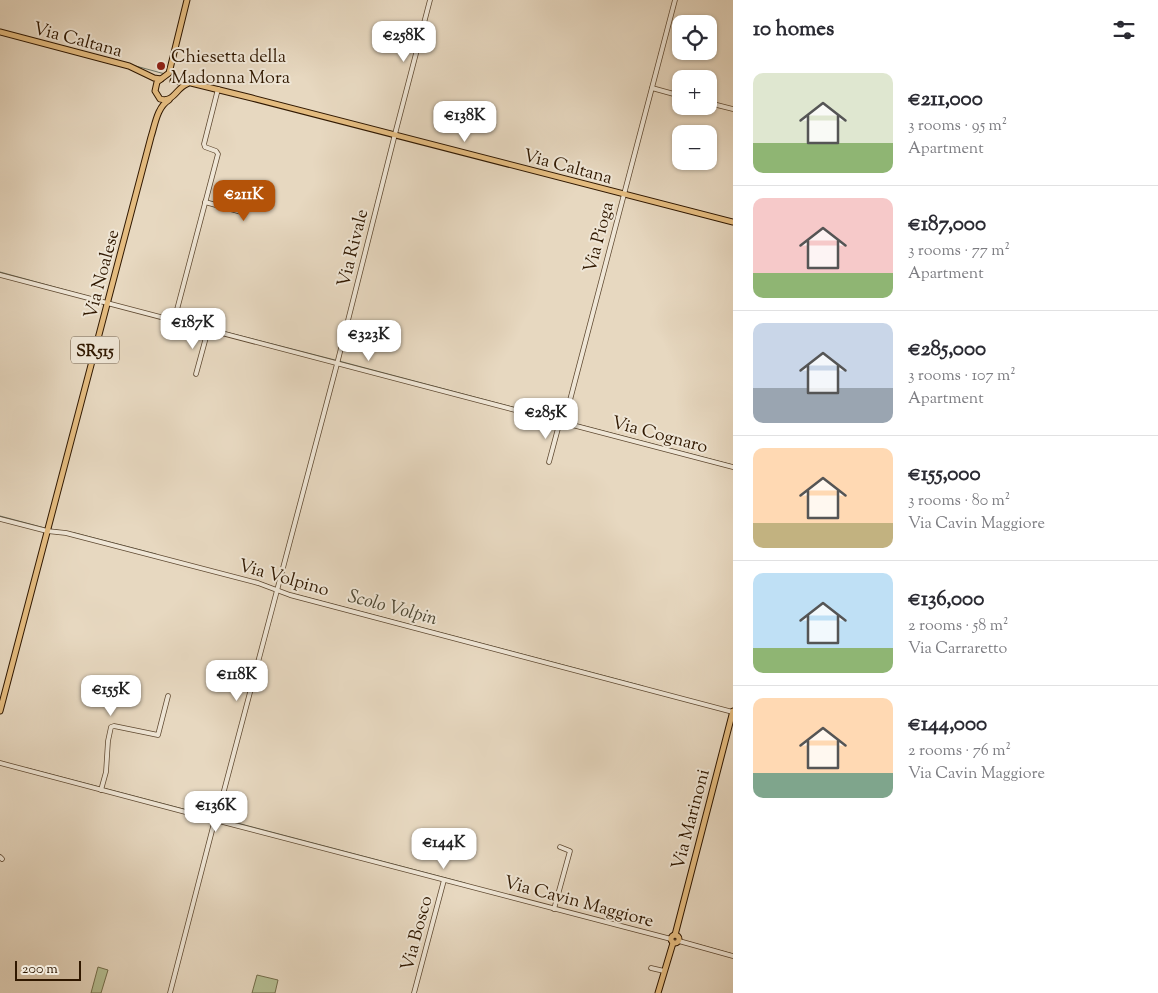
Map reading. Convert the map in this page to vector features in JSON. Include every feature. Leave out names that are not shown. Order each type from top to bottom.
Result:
[{"type":"main road","points":[[147,75],[153,81],[155,87],[169,73],[187,0]]},
{"type":"main road","name":"Via Caltana","points":[[0,32],[129,66],[147,75],[163,79]]},
{"type":"main road","points":[[171,64],[176,93]]},
{"type":"main road","points":[[163,79],[173,81]]},
{"type":"main road","name":"Via Caltana","points":[[173,81],[193,84],[395,133],[733,222]]},
{"type":"main road","points":[[176,93],[181,87],[193,84]]},
{"type":"main road","name":"Via Noalese","points":[[0,711],[158,112],[159,105],[155,87]]},
{"type":"main road","name":"Via Noalese","points":[[158,112],[165,102],[176,93]]},
{"type":"main road","points":[[157,95],[161,99],[169,100]]},
{"type":"main road","name":"Via Marinoni","points":[[658,993],[674,939],[733,712]]},
{"type":"street","name":"Via Rivale","points":[[218,818],[430,0]]},
{"type":"street","name":"Via Pioga","points":[[549,462],[562,422],[675,0]]},
{"type":"street","points":[[652,88],[672,94]]},
{"type":"street","points":[[174,321],[218,152],[205,147],[204,144],[218,90]]},
{"type":"street","points":[[717,105],[733,109]]},
{"type":"street","points":[[205,202],[245,213],[255,183]]},
{"type":"street","name":"Via Cognaro","points":[[0,275],[733,467]]},
{"type":"street","points":[[185,337],[189,325]]},
{"type":"street","points":[[196,374],[208,330]]},
{"type":"street","name":"Via Volpino","points":[[0,519],[47,531],[66,533],[277,588],[733,712]]},
{"type":"street","points":[[101,788],[106,772],[111,727],[158,735],[168,696]]},
{"type":"street","points":[[0,764],[101,788],[213,821]]},
{"type":"street","points":[[170,993],[213,821],[218,818]]},
{"type":"street","name":"Via Cavin Maggiore","points":[[218,818],[733,956]]},
{"type":"street","points":[[555,907],[570,851],[560,848]]},
{"type":"street","name":"Via Bosco","points":[[414,993],[444,880]]},
{"type":"street","points":[[651,968],[664,971]]},
{"type":"green space","points":[[98,967],[108,970],[101,993],[91,993]]},
{"type":"green space","points":[[257,975],[278,980],[275,993],[252,993]]},
{"type":"waterway","points":[[132,65],[165,74]]},
{"type":"waterway","points":[[173,76],[202,83]]},
{"type":"waterway","points":[[0,272],[91,297]]},
{"type":"waterway","points":[[166,316],[172,318]]},
{"type":"waterway","points":[[179,320],[335,360]]},
{"type":"waterway","points":[[339,361],[550,417]]},
{"type":"waterway","points":[[569,422],[733,465]]},
{"type":"waterway","name":"Scolo Volpin","points":[[0,516],[45,528]]},
{"type":"waterway","name":"Scolo Volpin","points":[[50,529],[75,533],[156,554]]},
{"type":"waterway","name":"Scolo Volpin","points":[[263,583],[276,588]]},
{"type":"waterway","name":"Scolo Volpin","points":[[294,594],[643,686]]},
{"type":"waterway","points":[[27,768],[210,816]]},
{"type":"waterway","points":[[222,819],[465,883]]},
{"type":"waterway","points":[[697,944],[733,954]]},
{"type":"place","name":"Chiesetta della Madonna Mora","points":[[161,66]]}]
